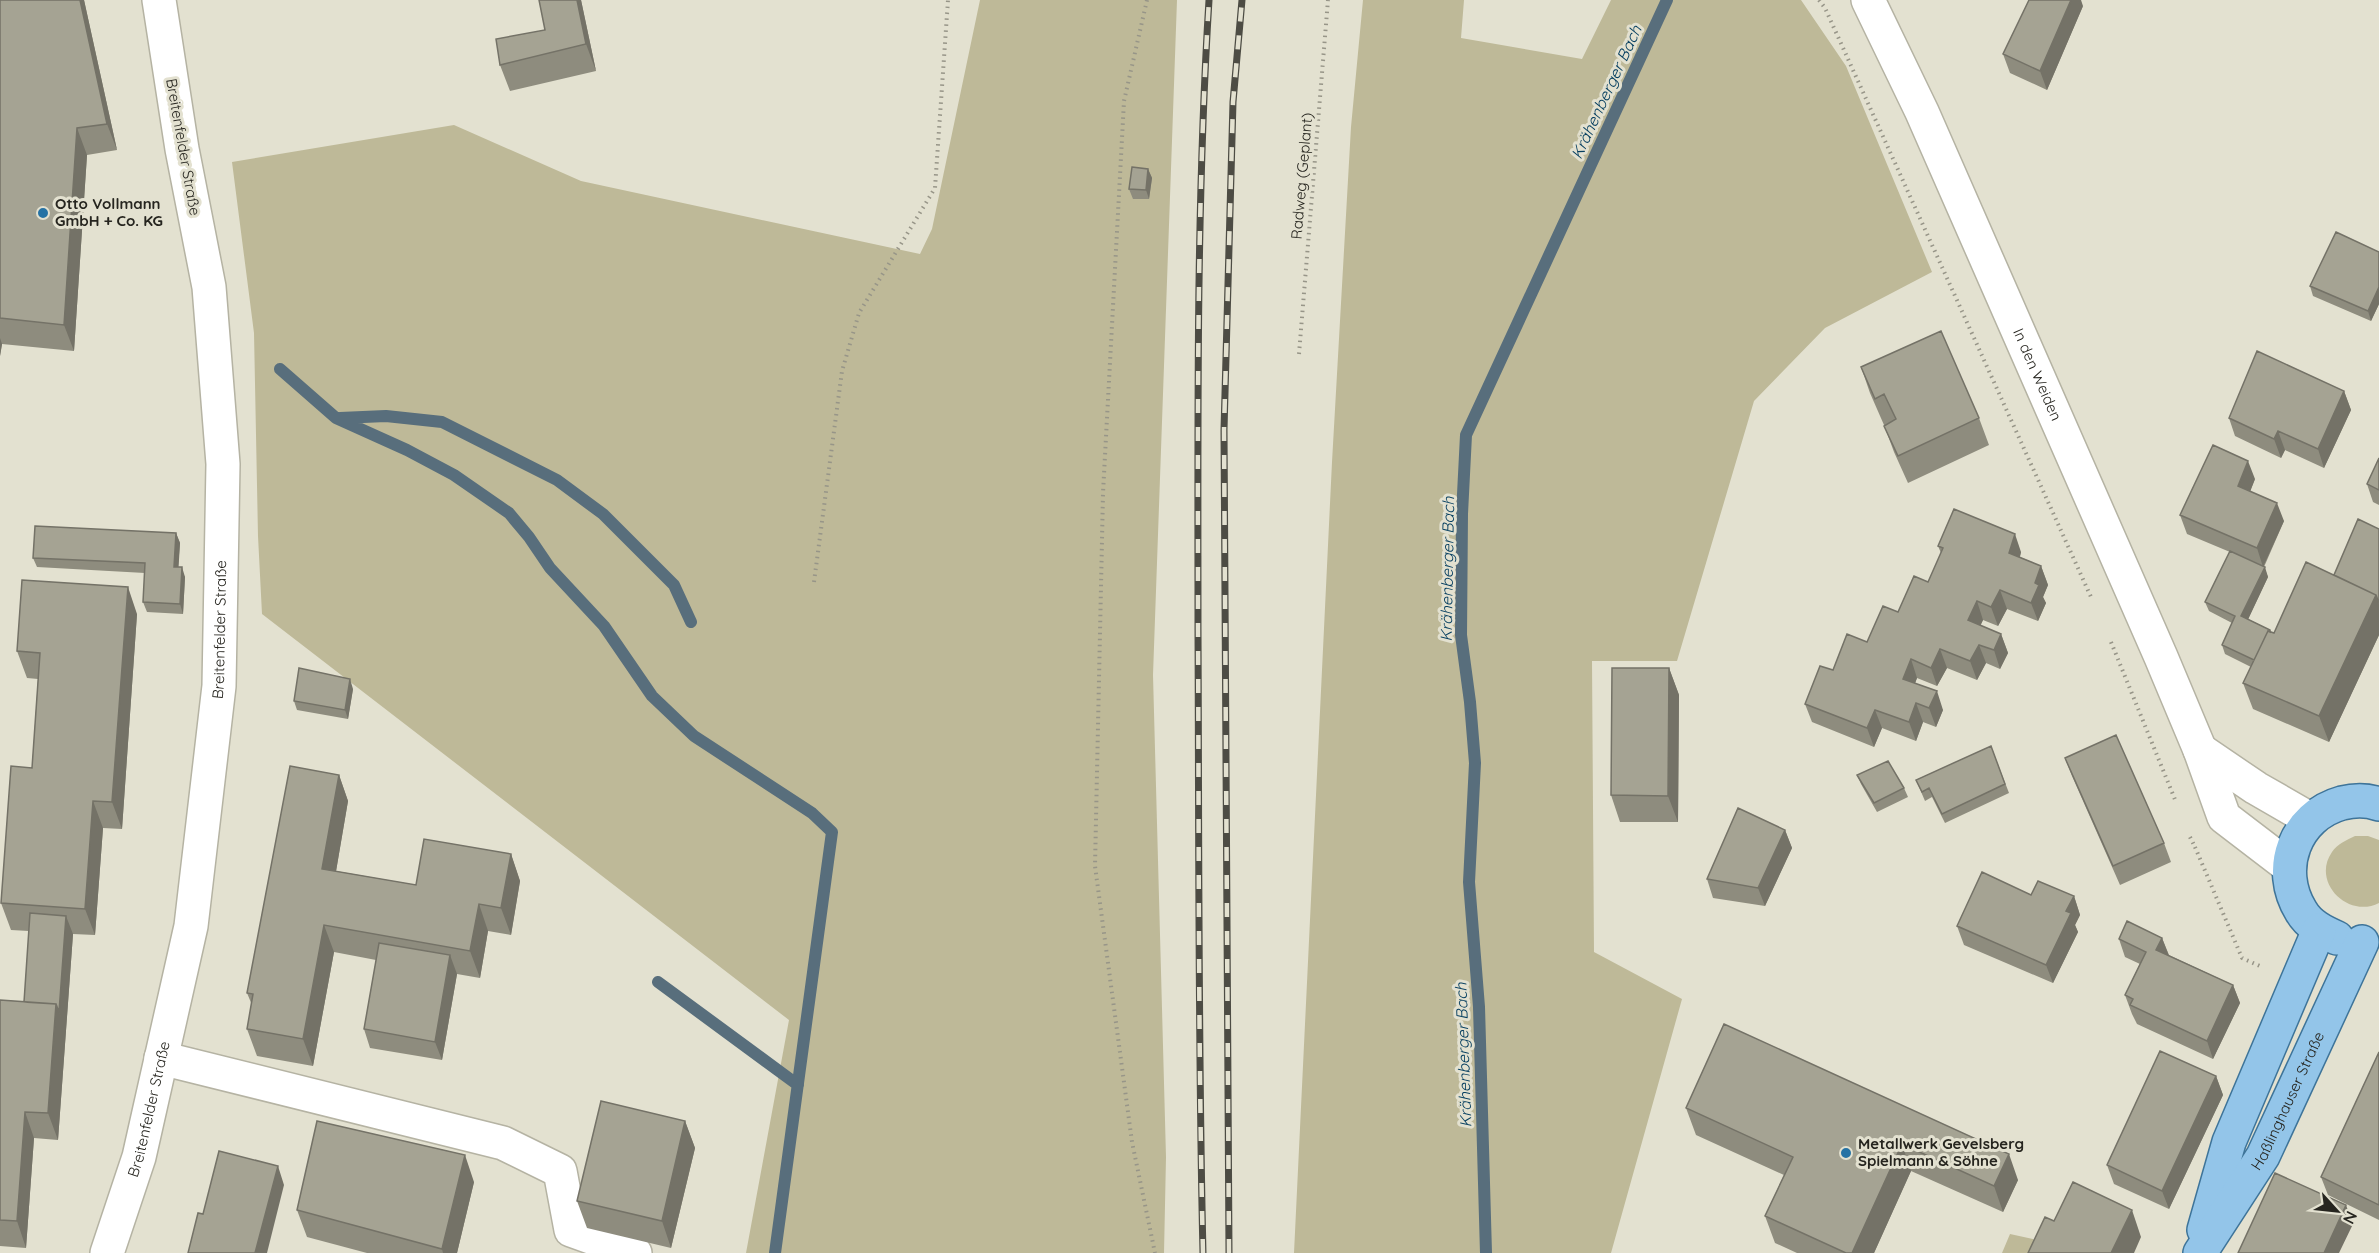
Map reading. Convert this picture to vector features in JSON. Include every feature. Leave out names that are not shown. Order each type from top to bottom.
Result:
[{"type":"main road","points":[[2371,940],[2340,939],[2319,930],[2301,913],[2290,890],[2288,866],[2295,840],[2310,819],[2340,804],[2377,799]]},
{"type":"main road","name":"Haßlinghauser Straße","points":[[2199,1253],[2229,1142],[2319,930]]},
{"type":"main road","name":"Haßlinghauser Straße","points":[[2199,1253],[2263,1156],[2371,940]]},
{"type":"street","name":"Breitenfelder Straße","points":[[107,1253],[138,1157],[191,926],[219,687],[223,464],[209,287],[182,149],[159,0]]},
{"type":"street","name":"In den Weiden","points":[[1868,0],[1922,112],[2200,750],[2224,817]]},
{"type":"street","points":[[2200,750],[2256,788],[2310,819]]},
{"type":"street","points":[[2224,817],[2288,866]]},
{"type":"street","points":[[161,1058],[502,1143],[560,1171],[571,1230],[635,1253]]},
{"type":"path","points":[[814,582],[842,371],[859,313],[935,188],[948,0]]},
{"type":"path","points":[[1147,0],[1124,101],[1103,493],[1095,866],[1132,1142],[1155,1253]]},
{"type":"path","name":"Radweg (Geplant)","points":[[1299,354],[1328,0]]},
{"type":"path","points":[[1819,0],[1825,8],[2093,603]]},
{"type":"path","points":[[2108,635],[2177,804]]},
{"type":"path","points":[[2195,847],[2224,817]]},
{"type":"path","points":[[2190,836],[2242,958],[2296,984]]},
{"type":"shaded area","points":[[980,0],[1177,0],[1153,675],[1166,1157],[1164,1253],[746,1253],[789,1020],[262,614],[254,333],[232,162],[454,125],[581,181],[920,254],[932,229]]},
{"type":"shaded area","points":[[1363,0],[1464,0],[1461,38],[1582,59],[1611,0],[1801,0],[1846,66],[1932,272],[1825,328],[1754,401],[1677,661],[1592,661],[1594,952],[1682,999],[1611,1253],[1294,1253],[1332,462],[1351,127]]},
{"type":"shaded area","points":[[2355,836],[2368,836],[2379,840],[2379,903],[2367,907],[2345,902],[2336,895],[2329,886],[2326,875],[2327,863],[2334,849]]},
{"type":"shaded area","points":[[2010,1234],[2055,1244],[2051,1253],[2002,1253]]},
{"type":"building","name":"Otto Vollmann GmbH + Co. KG","points":[[0,0],[80,0],[107,124],[77,128],[64,325],[0,318]]},
{"type":"building","points":[[539,0],[577,0],[586,44],[500,65],[496,39],[545,30]]},
{"type":"building","points":[[2029,0],[2071,0],[2040,71],[2003,54]]},
{"type":"building","points":[[1132,167],[1148,169],[1146,190],[1129,189]]},
{"type":"building","points":[[2336,232],[2379,252],[2379,287],[2368,311],[2310,286]]},
{"type":"building","points":[[1941,331],[1979,418],[1898,456],[1884,426],[1896,419],[1884,394],[1875,399],[1861,367]]},
{"type":"building","points":[[2257,351],[2344,391],[2318,449],[2278,431],[2274,439],[2229,418]]},
{"type":"building","points":[[2213,445],[2248,461],[2238,486],[2277,503],[2257,548],[2180,515]]},
{"type":"building","points":[[2379,458],[2379,490],[2367,484]]},
{"type":"building","points":[[1954,509],[2015,534],[2009,553],[2041,566],[2035,583],[2039,585],[2031,603],[2000,590],[1991,607],[1977,601],[1968,620],[2001,634],[1994,650],[1979,645],[1970,661],[1940,649],[1931,668],[1911,659],[1903,679],[1937,691],[1929,708],[1916,703],[1909,722],[1875,710],[1867,728],[1805,704],[1820,666],[1833,670],[1847,634],[1867,642],[1883,606],[1898,612],[1914,576],[1928,582],[1943,548],[1938,546]]},
{"type":"building","points":[[2358,519],[2379,529],[2379,603],[2376,595],[2334,575]]},
{"type":"building","points":[[35,526],[176,533],[174,567],[182,567],[180,604],[143,602],[145,563],[33,558]]},
{"type":"building","points":[[2230,551],[2265,567],[2241,616],[2270,630],[2254,660],[2222,645],[2235,616],[2205,602]]},
{"type":"building","points":[[2306,562],[2376,595],[2319,716],[2243,683],[2268,631],[2274,633]]},
{"type":"building","points":[[22,580],[128,587],[112,802],[93,801],[85,909],[1,903],[11,766],[32,768],[40,653],[17,651]]},
{"type":"building","points":[[299,668],[350,679],[345,710],[294,701]]},
{"type":"building","points":[[1612,668],[1669,668],[1668,796],[1611,795]]},
{"type":"building","points":[[2116,735],[2164,843],[2113,866],[2065,758]]},
{"type":"building","points":[[1991,746],[2005,784],[1942,814],[1929,788],[1922,792],[1916,780]]},
{"type":"building","points":[[1888,761],[1904,788],[1874,803],[1857,775]]},
{"type":"building","points":[[290,766],[339,775],[322,869],[416,885],[424,839],[511,854],[501,908],[479,904],[470,951],[324,925],[303,1039],[247,1029],[253,994],[247,993]]},
{"type":"building","points":[[1738,808],[1785,830],[1758,888],[1707,879]]},
{"type":"building","points":[[1982,872],[2031,895],[2038,881],[2074,896],[2066,911],[2071,913],[2046,965],[1957,926]]},
{"type":"building","points":[[30,913],[66,916],[59,1012],[56,1004],[24,1002]]},
{"type":"building","points":[[2127,921],[2162,938],[2156,950],[2233,985],[2207,1041],[2130,1005],[2133,999],[2125,995],[2146,952],[2119,939]]},
{"type":"building","points":[[379,943],[450,955],[435,1042],[364,1029]]},
{"type":"building","points":[[0,1000],[56,1004],[48,1113],[25,1112],[17,1221],[0,1220]]},
{"type":"building","name":"Metallwerk Gevelsberg Spielmann & Söhne","points":[[1724,1024],[2009,1154],[1994,1186],[1902,1144],[1852,1253],[1846,1253],[1765,1216],[1793,1157],[1686,1108]]},
{"type":"building","points":[[2160,1051],[2216,1076],[2162,1191],[2107,1165]]},
{"type":"building","points":[[2379,1052],[2379,1205],[2321,1177]]},
{"type":"building","points":[[601,1101],[685,1121],[662,1221],[577,1201]]},
{"type":"building","points":[[317,1121],[465,1155],[442,1249],[297,1210]]},
{"type":"building","points":[[219,1151],[278,1166],[255,1253],[188,1253],[198,1213],[203,1214]]},
{"type":"building","points":[[2275,1173],[2346,1205],[2324,1253],[2238,1253]]},
{"type":"building","points":[[2073,1182],[2132,1210],[2111,1253],[2028,1253],[2045,1217],[2054,1221]]},
{"type":"waterway","name":"Krähenberger Bach","points":[[1486,1253],[1479,1007],[1469,882],[1475,763],[1461,635],[1462,514],[1466,435],[1667,0]]},
{"type":"waterway","points":[[280,369],[336,418],[407,450],[454,475],[509,513],[550,568],[604,626],[652,696],[694,736],[812,813],[832,832],[775,1253]]},
{"type":"waterway","points":[[340,418],[386,416],[442,422],[557,480],[603,514],[674,585],[691,622]]},
{"type":"waterway","points":[[658,982],[798,1085]]},
{"type":"railway","points":[[1203,1253],[1199,941],[1198,393],[1202,157],[1209,0]]},
{"type":"railway","points":[[1229,1253],[1224,430],[1233,102],[1242,0]]},
{"type":"place","name":"Otto Vollmann GmbH + Co. KG","points":[[43,213]]},
{"type":"place","name":"Metallwerk Gevelsberg Spielmann & Söhne","points":[[1846,1153]]}]
